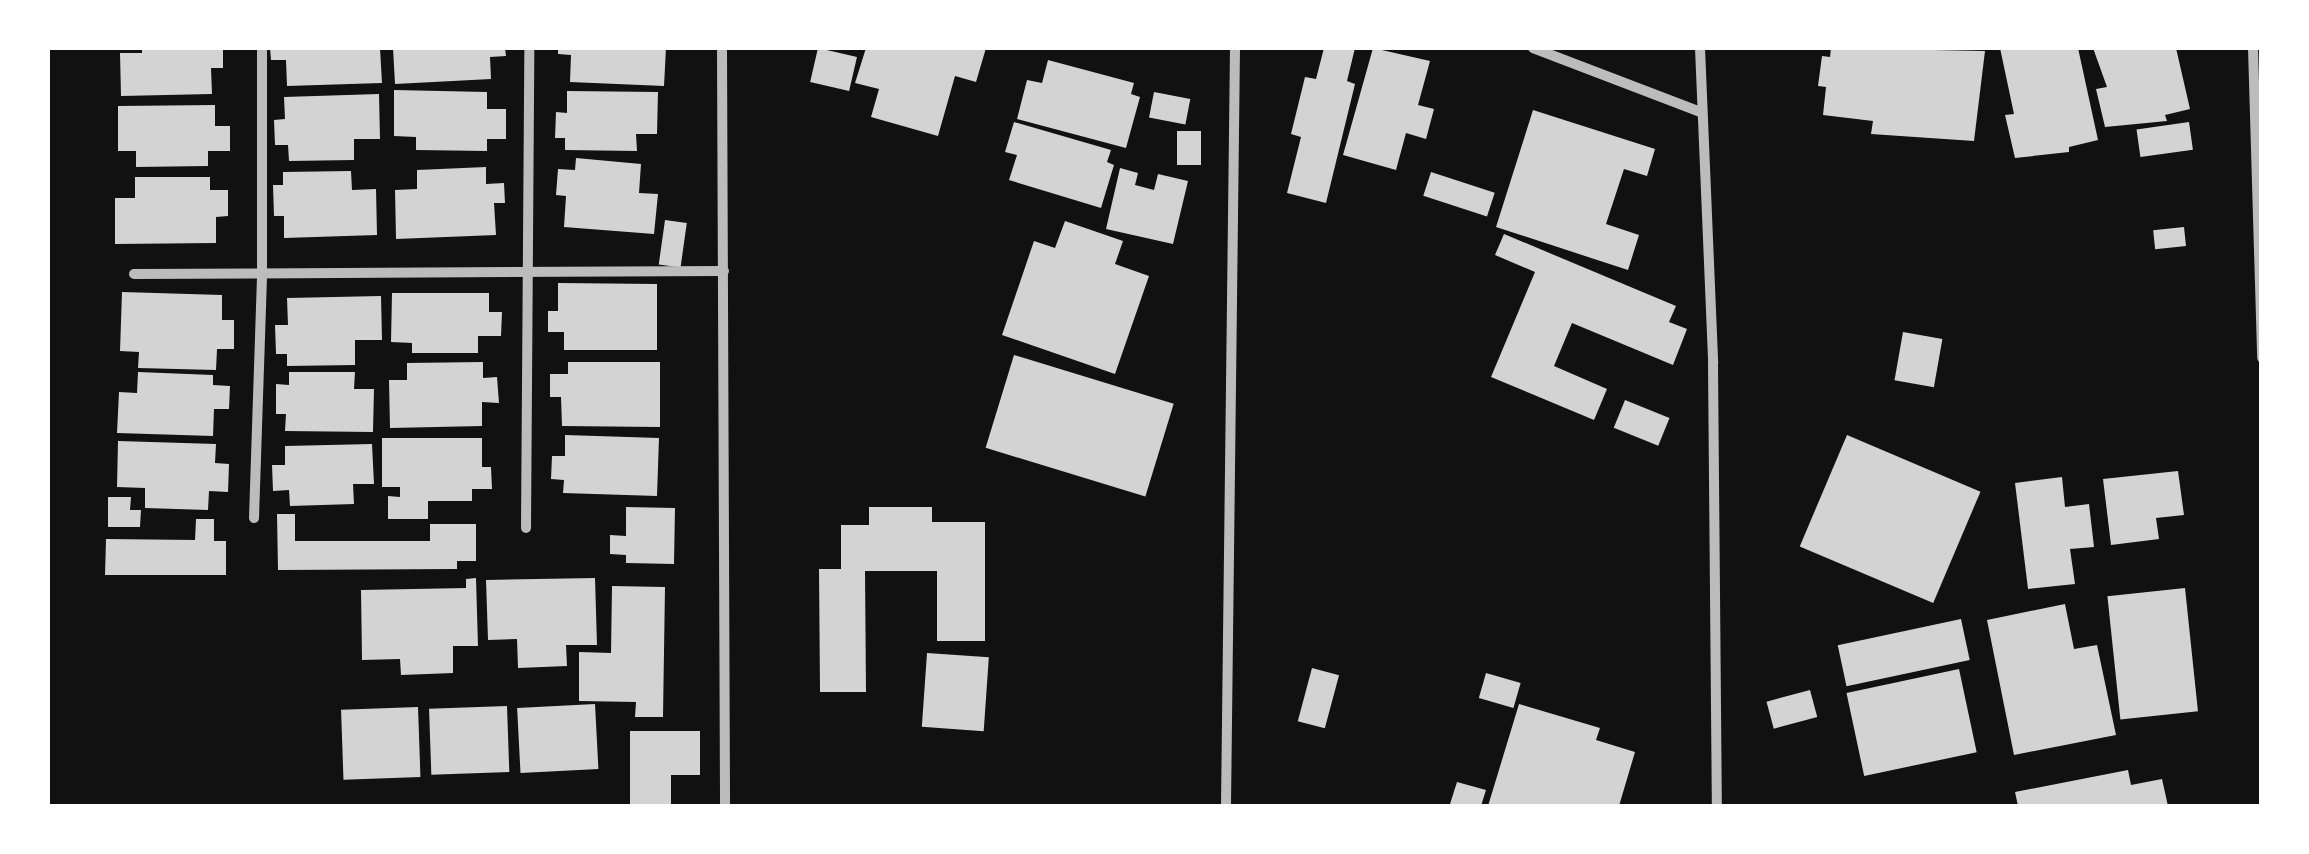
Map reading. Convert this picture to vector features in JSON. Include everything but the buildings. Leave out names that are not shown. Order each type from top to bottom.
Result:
[{"type":"street","points":[[254,518],[262,274],[262,48]]},
{"type":"street","points":[[526,528],[529,48]]},
{"type":"street","points":[[722,48],[725,806]]},
{"type":"street","points":[[1226,806],[1235,48]]},
{"type":"street","points":[[1533,48],[1701,112]]},
{"type":"street","points":[[1700,48],[1713,364],[1718,806]]},
{"type":"street","points":[[2252,48],[2262,358]]},
{"type":"street","points":[[134,274],[724,270]]}]
